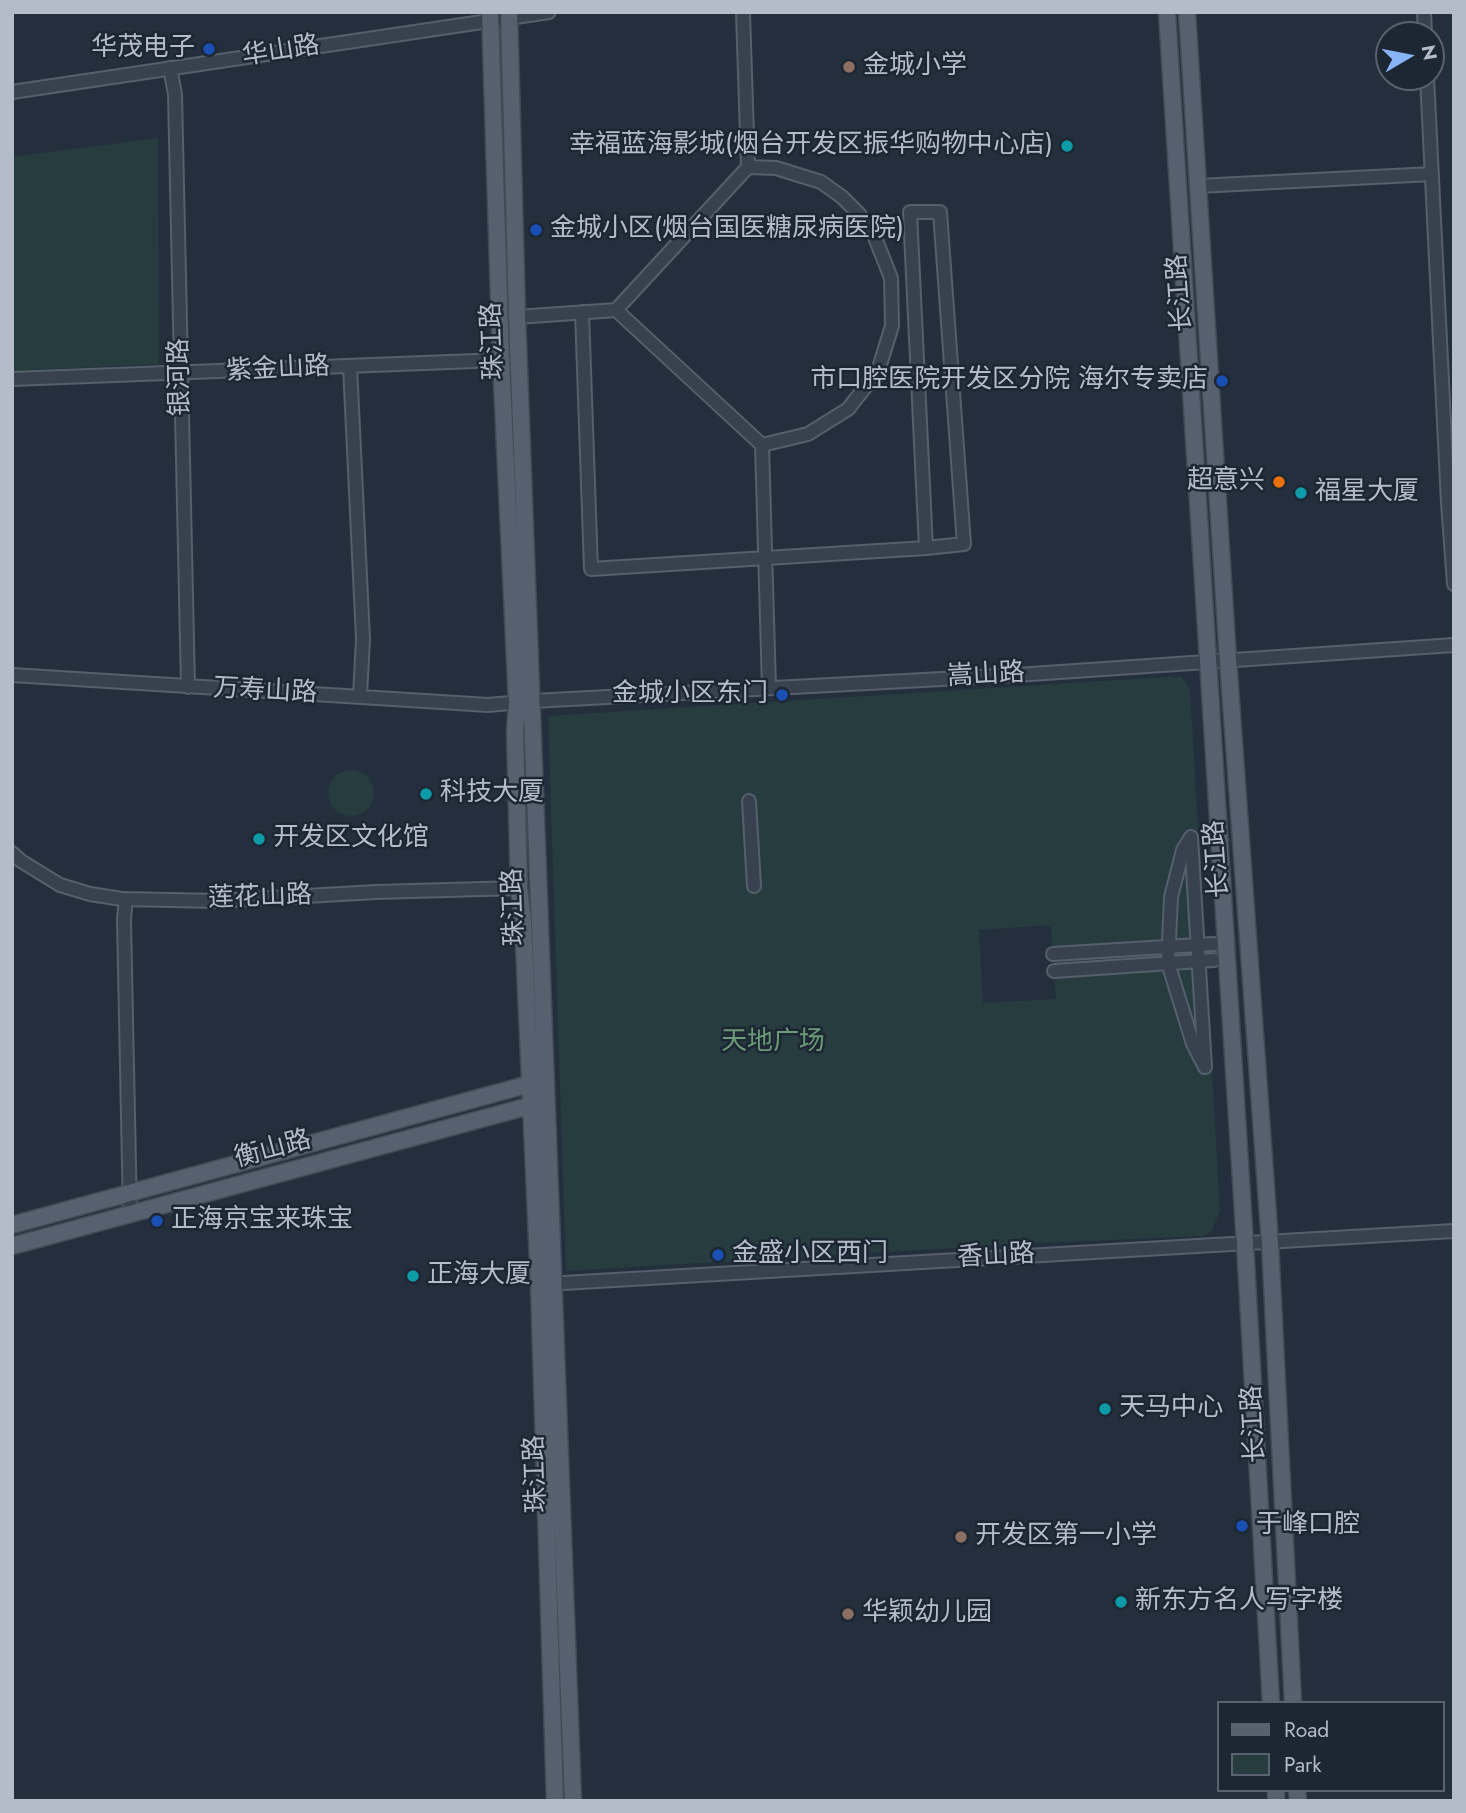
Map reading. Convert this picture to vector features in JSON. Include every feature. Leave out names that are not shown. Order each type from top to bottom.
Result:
[{"type":"main road","name":"长江路","points":[[1167,12],[1245,1244],[1271,1701]]},
{"type":"main road","name":"长江路","points":[[1187,12],[1228,660],[1270,1243],[1293,1701]]},
{"type":"main road","name":"珠江路","points":[[509,15],[525,702],[546,1080],[539,1103]]},
{"type":"main road","points":[[490,17],[502,360],[525,702],[515,732],[519,888],[523,921],[529,1084],[539,1103],[547,1284],[555,1801]]},
{"type":"main road","name":"衡山路","points":[[12,1225],[546,1080]]},
{"type":"main road","name":"衡山路","points":[[12,1246],[539,1103]]},
{"type":"main road","name":"珠江路","points":[[547,1284],[573,1801]]},
{"type":"street","name":"华山路","points":[[12,92],[490,17],[549,12]]},
{"type":"street","points":[[517,317],[616,310],[748,167],[743,12]]},
{"type":"street","name":"银河路","points":[[170,68],[175,94],[188,687]]},
{"type":"street","points":[[1428,91],[1454,584]]},
{"type":"street","points":[[748,167],[776,168],[801,174],[842,197],[874,235],[891,278],[892,326],[878,371],[848,409],[808,434],[762,445]]},
{"type":"street","points":[[1198,186],[1432,174]]},
{"type":"street","points":[[582,312],[591,569],[764,560],[926,548],[964,544],[940,212],[910,212],[926,548]]},
{"type":"street","points":[[616,310],[762,445],[769,688]]},
{"type":"street","name":"紫金山路","points":[[12,379],[502,360]]},
{"type":"street","points":[[350,366],[363,639],[360,696]]},
{"type":"street","name":"嵩山路","points":[[525,702],[1016,675],[1454,645]]},
{"type":"street","name":"万寿山路","points":[[12,675],[488,705],[525,702]]},
{"type":"street","points":[[749,801],[754,886]]},
{"type":"street","points":[[1191,836],[1205,1067],[1193,1044],[1168,963],[1171,897],[1183,850],[1191,836]]},
{"type":"street","name":"莲花山路","points":[[12,853],[60,885],[90,894],[126,899],[218,901],[376,892],[519,888]]},
{"type":"street","points":[[126,899],[124,919],[130,1215]]},
{"type":"street","points":[[1053,954],[1214,944]]},
{"type":"street","points":[[1054,971],[1214,960]]},
{"type":"street","name":"香山路","points":[[547,1284],[1454,1231]]},
{"type":"green space","points":[[158,138],[159,364],[12,371],[12,157]]},
{"type":"green space","name":"天地广场","points":[[1181,676],[1190,689],[1220,1211],[1211,1232],[1203,1236],[566,1271],[548,716]],"holes":[[[1051,925],[1056,999],[983,1003],[979,930]]]},
{"type":"green space","points":[[351,770],[367,777],[374,793],[367,809],[351,816],[335,809],[328,793],[335,777]]},
{"type":"place","name":"华茂电子","points":[[209,49]]},
{"type":"place","name":"金城小学","points":[[849,67]]},
{"type":"place","name":"幸福蓝海影城(烟台开发区振华购物中心店)","points":[[1067,146]]},
{"type":"place","name":"金城小区(烟台国医糖尿病医院)","points":[[536,230]]},
{"type":"place","name":"市口腔医院开发区分院 海尔专卖店","points":[[1222,381]]},
{"type":"place","name":"超意兴","points":[[1279,482]]},
{"type":"place","name":"福星大厦","points":[[1301,493]]},
{"type":"place","name":"金城小区东门","points":[[782,695]]},
{"type":"place","name":"科技大厦","points":[[426,794]]},
{"type":"place","name":"开发区文化馆","points":[[259,839]]},
{"type":"place","name":"正海京宝来珠宝","points":[[157,1221]]},
{"type":"place","name":"金盛小区西门","points":[[718,1255]]},
{"type":"place","name":"正海大厦","points":[[413,1276]]},
{"type":"place","name":"天马中心","points":[[1105,1409]]},
{"type":"place","name":"于峰口腔","points":[[1242,1526]]},
{"type":"place","name":"开发区第一小学","points":[[961,1537]]},
{"type":"place","name":"新东方名人写字楼","points":[[1121,1602]]},
{"type":"place","name":"华颖幼儿园","points":[[848,1614]]}]
